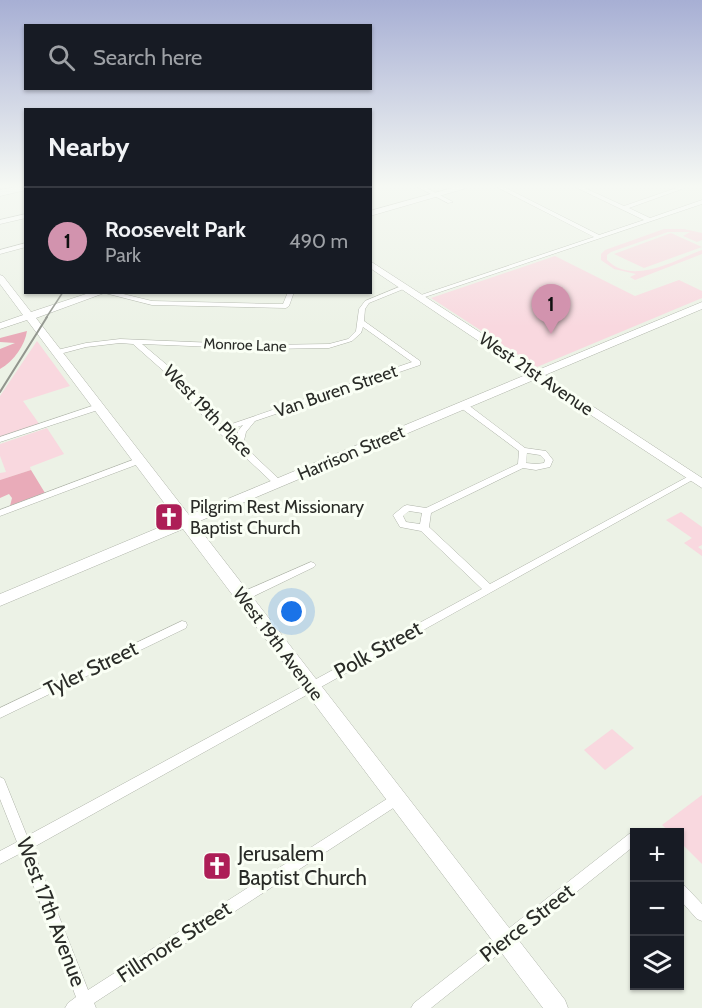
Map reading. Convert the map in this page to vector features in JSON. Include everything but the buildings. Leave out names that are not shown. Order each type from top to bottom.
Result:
[{"type":"street","points":[[589,232],[599,237]]},
{"type":"street","points":[[420,297],[614,232]]},
{"type":"street","points":[[0,252],[24,246]]},
{"type":"street","name":"West 21st Avenue","points":[[372,265],[697,481]]},
{"type":"street","name":"West 19th Avenue","points":[[2,283],[557,1008]]},
{"type":"street","name":"Monroe Lane","points":[[56,353],[99,342],[176,343],[265,349],[341,343],[356,336],[362,323],[362,309],[367,302],[404,287]]},
{"type":"street","points":[[0,326],[97,294]]},
{"type":"street","points":[[112,294],[152,303],[286,306],[290,294]]},
{"type":"street","name":"Harrison Street","points":[[0,600],[702,305]]},
{"type":"street","name":"Van Buren Street","points":[[222,430],[417,363],[362,323]]},
{"type":"street","name":"West 19th Place","points":[[135,342],[157,358],[222,430],[279,484]]},
{"type":"street","points":[[157,358],[160,352],[176,343]]},
{"type":"street","points":[[464,406],[524,450],[543,453],[549,460],[547,465],[540,467],[522,465],[427,511],[407,508],[398,515],[403,525],[424,528],[489,589]]},
{"type":"street","points":[[0,440],[98,407]]},
{"type":"street","name":"Van Buren Street","points":[[239,445],[242,431],[255,418]]},
{"type":"street","points":[[522,465],[524,450]]},
{"type":"street","points":[[0,513],[138,461]]},
{"type":"street","name":"Polk Street","points":[[0,858],[489,589],[697,481]]},
{"type":"street","points":[[424,528],[427,511]]},
{"type":"street","points":[[242,597],[311,565]]},
{"type":"street","name":"Tyler Street","points":[[0,713],[182,625]]},
{"type":"street","name":"West 17th Avenue","points":[[0,783],[82,1005]]},
{"type":"street","name":"Fillmore Street","points":[[82,1005],[397,799]]},
{"type":"street","name":"Pierce Street","points":[[419,1008],[630,843]]},
{"type":"street","points":[[684,895],[702,914]]},
{"type":"shaded area","points":[[655,232],[668,232],[611,252],[607,255],[607,260],[629,271],[641,271],[654,269],[702,250],[702,254],[635,280],[630,277],[636,274],[614,269],[601,260],[601,254],[605,250]]},
{"type":"shaded area","points":[[690,232],[698,232],[702,233],[702,240],[697,242],[683,236]]},
{"type":"shaded area","points":[[671,233],[702,247],[644,268],[614,254]]},
{"type":"shaded area","points":[[555,256],[635,296],[679,280],[702,291],[702,298],[537,367],[431,298]]},
{"type":"shaded area","points":[[27,331],[18,352],[0,369],[0,349],[15,343],[0,342],[0,338]]},
{"type":"shaded area","points":[[37,341],[70,386],[23,401],[40,425],[0,438],[0,396]]},
{"type":"shaded area","points":[[47,428],[64,454],[30,467],[31,470],[0,480],[0,473],[6,472],[0,456],[0,444]]},
{"type":"shaded area","points":[[31,470],[45,493],[10,506],[12,498],[9,494],[0,498],[0,480]]},
{"type":"shaded area","points":[[681,512],[702,527],[702,545],[698,547],[702,550],[702,556],[684,543],[692,538],[666,520]]},
{"type":"shaded area","points":[[612,729],[634,748],[605,770],[584,750]]},
{"type":"shaded area","points":[[702,795],[702,864],[684,846],[684,828],[665,828],[662,825]]},
{"type":"railway","points":[[46,318],[62,294]]},
{"type":"railway","points":[[0,392],[47,317]]},
{"type":"place","name":"Roosevelt Park","points":[[551,334]]},
{"type":"place","name":"Pilgrim Rest Missionary Baptist Church","points":[[169,517]]},
{"type":"place","name":"Jerusalem Baptist Church","points":[[217,866]]}]
